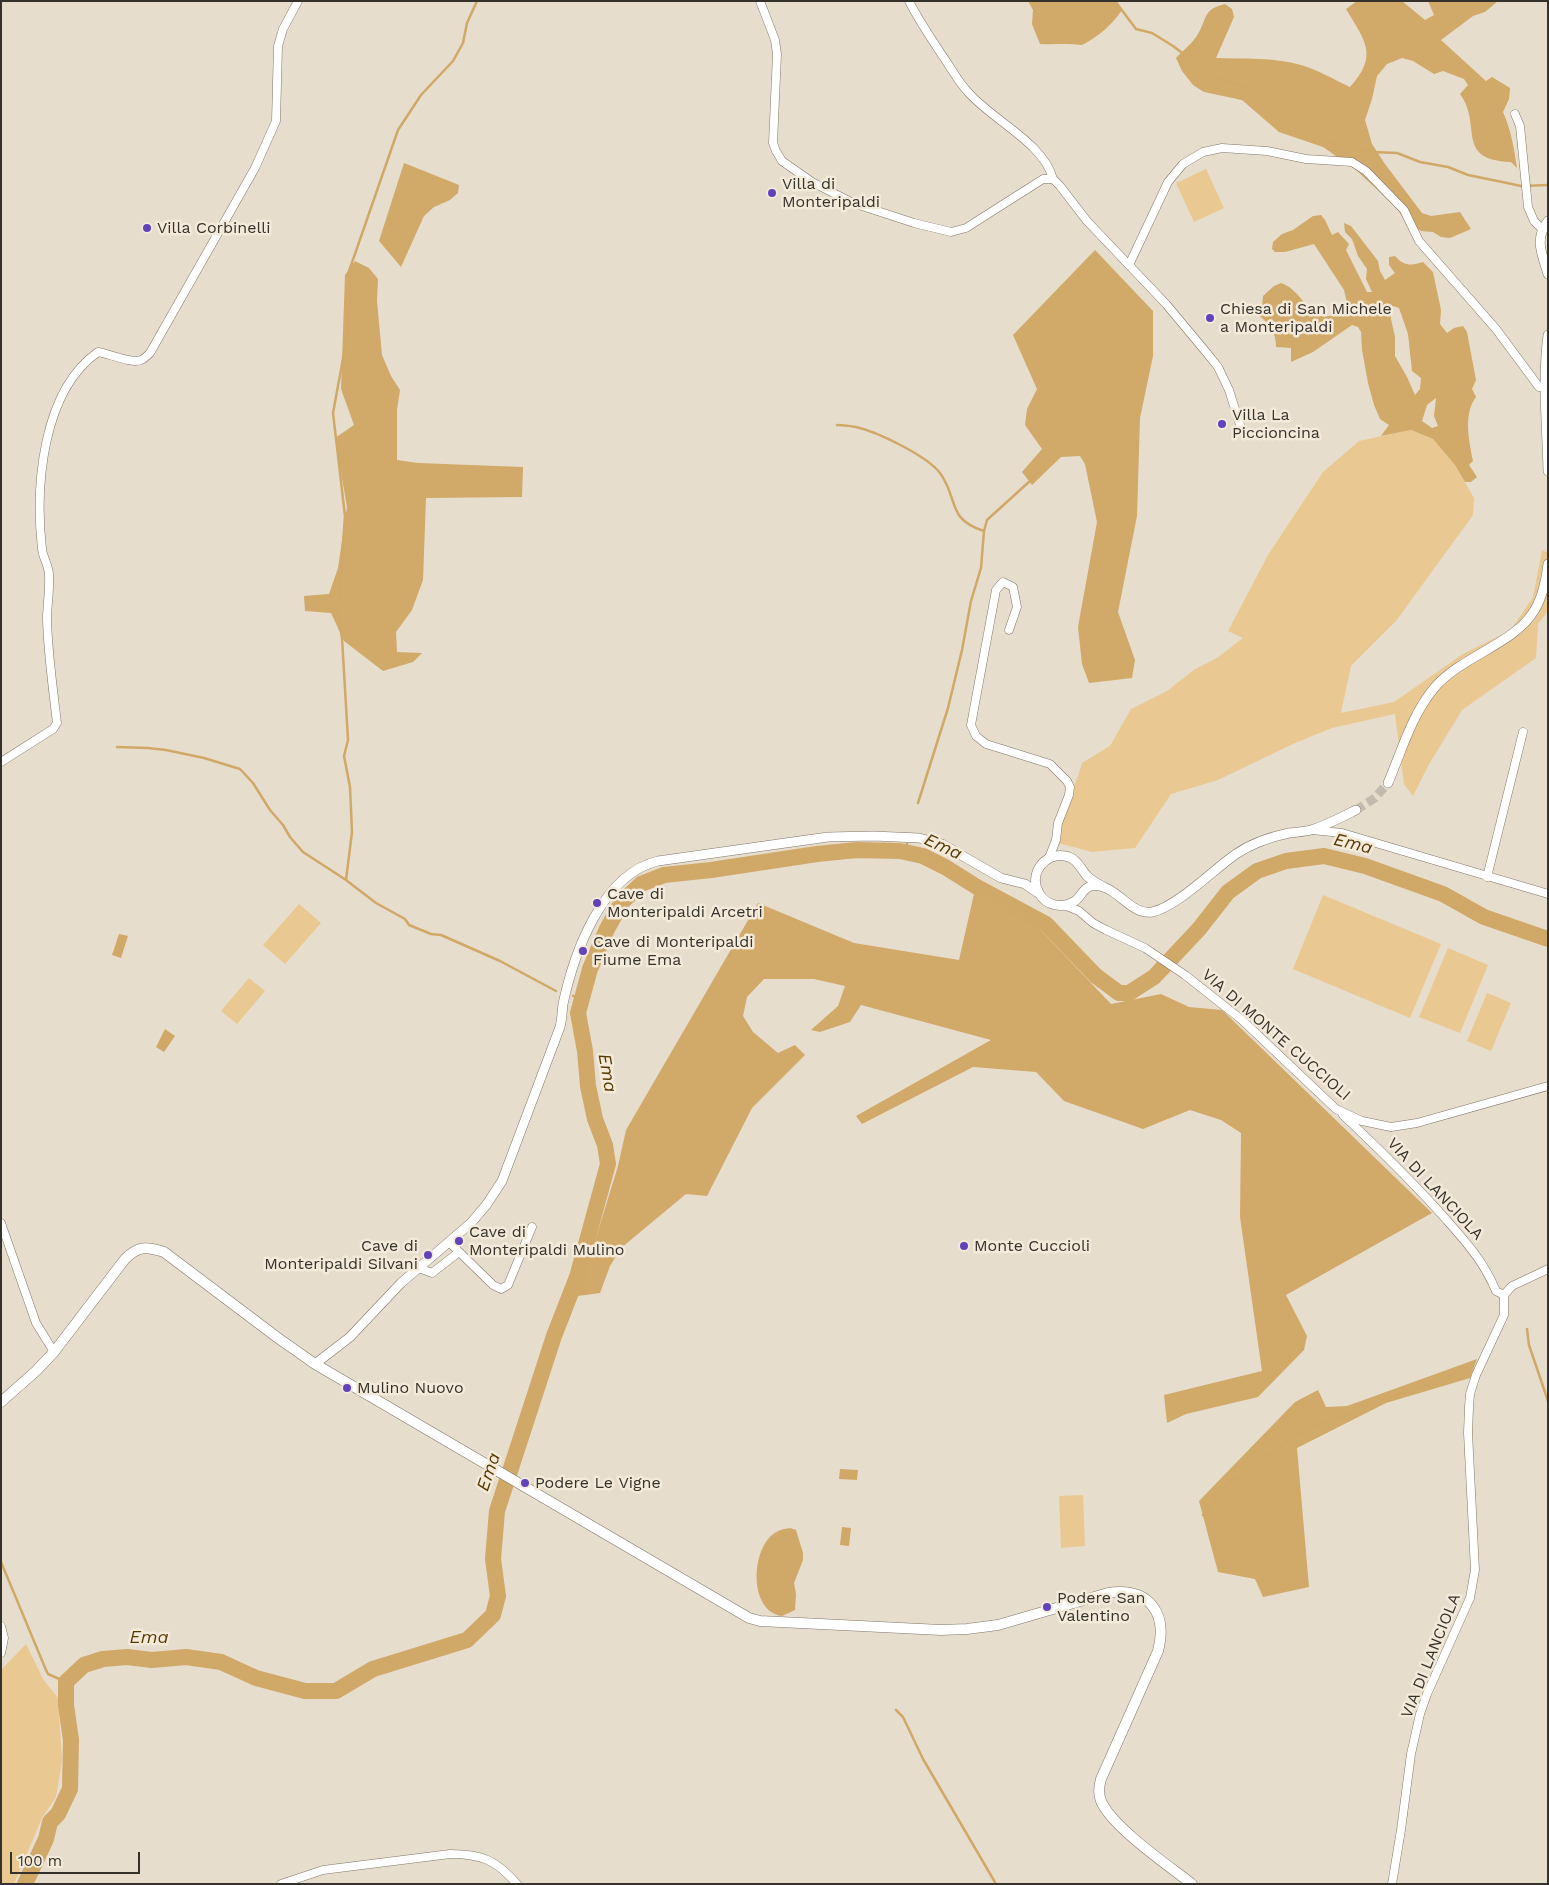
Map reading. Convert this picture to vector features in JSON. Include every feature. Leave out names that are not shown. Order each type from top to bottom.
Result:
[{"type":"main road","points":[[1,1402],[54,1352],[124,1259],[132,1252],[143,1247],[164,1252],[315,1364],[493,1467],[716,1600],[754,1620],[931,1630],[967,1629],[998,1625],[1108,1593],[1128,1592],[1141,1597],[1157,1613],[1161,1631],[1158,1651],[1101,1779],[1099,1796],[1106,1809],[1124,1829],[1192,1884]]},
{"type":"street","points":[[1,762],[53,729],[57,723],[47,619],[49,572],[42,551],[40,497],[46,444],[55,409],[76,373],[98,352],[111,354],[129,362],[140,361],[150,353],[255,168],[276,121],[278,46],[283,29],[298,1]]},
{"type":"street","points":[[760,1],[775,40],[777,54],[773,143],[782,161],[812,182],[853,203],[914,223],[950,232],[966,228],[1043,179],[1053,179]]},
{"type":"street","points":[[909,1],[918,19],[967,92],[988,112],[1018,133],[1050,168],[1053,179],[1087,221],[1166,304],[1218,367],[1229,390],[1241,428]]},
{"type":"street","points":[[1516,114],[1520,126],[1528,207],[1534,221],[1545,225],[1540,241],[1548,274]]},
{"type":"street","points":[[1129,265],[1168,182],[1183,164],[1203,152],[1222,148],[1267,151],[1306,158],[1352,162],[1366,171],[1404,210],[1419,241],[1496,329],[1535,383],[1546,394]]},
{"type":"street","points":[[1548,335],[1544,364],[1548,471]]},
{"type":"street","points":[[1388,783],[1419,709],[1435,687],[1449,673],[1507,637],[1525,622],[1538,604],[1546,581],[1548,564]]},
{"type":"street","points":[[1008,630],[1017,608],[1013,587],[1004,582],[996,590],[971,725],[976,736],[986,744],[1050,764],[1070,787],[1069,795],[1058,823],[1056,840],[1049,858],[1040,867],[1036,878],[1038,892]]},
{"type":"street","points":[[1487,877],[1522,732]]},
{"type":"street","points":[[1049,858],[1064,856],[1076,861],[1089,877],[1138,910],[1153,912],[1166,907],[1204,880],[1234,855],[1266,839],[1310,830],[1356,810]]},
{"type":"street","points":[[1310,830],[1342,833],[1548,894]]},
{"type":"street","points":[[315,1364],[350,1337],[401,1283],[450,1243],[471,1223],[487,1204],[502,1181],[560,1027],[572,971],[586,934],[611,892],[629,873],[639,866],[658,860],[828,837],[919,838],[942,844],[1001,878],[1025,884],[1052,904],[1064,905],[1075,901],[1083,891],[1093,886],[1100,886],[1110,890]]},
{"type":"street","points":[[1056,840],[1064,856]]},
{"type":"street","points":[[1082,869],[1085,884],[1081,902],[1087,916]]},
{"type":"street","points":[[1017,882],[1036,878]]},
{"type":"street","name":"VIA DI MONTE CUCCIOLI","points":[[1064,905],[1087,916],[1093,923],[1106,930],[1145,948],[1185,975],[1242,1020],[1336,1108],[1362,1121],[1392,1127],[1416,1123],[1548,1086]]},
{"type":"street","name":"VIA DI LANCIOLA","points":[[1336,1108],[1408,1177],[1477,1255],[1496,1291],[1504,1295],[1504,1315],[1476,1375],[1470,1394],[1468,1433],[1475,1570],[1470,1598],[1420,1714],[1411,1754],[1392,1884]]},
{"type":"street","points":[[1,1223],[36,1323],[54,1352]]},
{"type":"street","points":[[450,1243],[494,1285],[501,1289],[508,1285],[532,1227]]},
{"type":"street","points":[[419,1268],[432,1273],[459,1252]]},
{"type":"street","points":[[1504,1295],[1512,1286],[1548,1269]]},
{"type":"street","points":[[1,1626],[4,1638],[1,1653]]},
{"type":"street","points":[[280,1884],[323,1870],[450,1854],[469,1854],[490,1860],[500,1866],[517,1884]]},
{"type":"shaded area","points":[[1028,1],[1115,1],[1122,10],[1104,30],[1082,45],[1040,44],[1032,24],[1033,10]]},
{"type":"shaded area","points":[[1357,1],[1402,1],[1425,20],[1434,15],[1428,1],[1498,1],[1485,12],[1473,16],[1441,40],[1486,81],[1492,77],[1510,88],[1509,99],[1503,112],[1510,132],[1517,168],[1511,162],[1493,160],[1482,155],[1476,148],[1470,117],[1460,94],[1468,85],[1464,79],[1443,71],[1434,74],[1413,61],[1402,58],[1387,64],[1377,76],[1365,120],[1372,144],[1422,213],[1431,216],[1460,212],[1471,229],[1450,238],[1441,237],[1433,232],[1421,231],[1405,221],[1396,207],[1356,170],[1323,147],[1279,132],[1242,100],[1204,92],[1193,85],[1182,71],[1176,58],[1196,37],[1209,12],[1225,4],[1232,9],[1234,17],[1216,58],[1291,62],[1313,69],[1350,87],[1359,76],[1366,57],[1363,39],[1346,9]]},
{"type":"shaded area","points":[[404,163],[459,185],[458,193],[450,200],[434,207],[424,216],[401,267],[379,241]]},
{"type":"shaded area","points":[[1206,169],[1224,208],[1194,222],[1176,183]]},
{"type":"shaded area","points":[[1321,215],[1332,235],[1338,232],[1349,244],[1346,250],[1367,292],[1372,292],[1366,279],[1367,269],[1358,256],[1352,239],[1345,232],[1344,223],[1351,226],[1378,261],[1380,271],[1385,280],[1395,273],[1389,265],[1389,257],[1395,256],[1401,262],[1408,264],[1423,262],[1433,272],[1441,310],[1440,324],[1447,333],[1454,328],[1463,326],[1467,332],[1476,380],[1472,389],[1476,397],[1469,411],[1468,419],[1473,461],[1469,465],[1477,477],[1471,482],[1465,482],[1455,465],[1433,439],[1411,430],[1381,436],[1389,425],[1380,419],[1374,405],[1362,350],[1361,332],[1358,327],[1352,325],[1313,352],[1291,362],[1291,348],[1276,347],[1272,329],[1258,315],[1262,307],[1263,296],[1274,286],[1281,283],[1290,287],[1318,315],[1326,316],[1336,313],[1347,303],[1344,290],[1314,244],[1285,252],[1275,252],[1272,249],[1273,242],[1282,234],[1293,230],[1313,216]],"holes":[[[1393,306],[1399,308],[1408,334],[1412,371],[1421,378],[1420,389],[1415,395],[1395,356],[1395,337],[1389,310]],[[1436,398],[1434,416],[1438,426],[1432,428],[1422,421],[1427,405]]]},
{"type":"shaded area","points":[[1095,250],[1153,311],[1153,356],[1140,418],[1137,516],[1118,612],[1135,660],[1132,678],[1089,683],[1082,664],[1078,627],[1097,522],[1085,464],[1080,456],[1061,457],[1032,485],[1022,472],[1042,449],[1025,425],[1027,409],[1037,389],[1013,335]]},
{"type":"shaded area","points":[[355,261],[369,268],[378,279],[377,301],[382,355],[391,376],[400,390],[397,410],[397,460],[418,463],[523,467],[522,497],[426,498],[423,580],[412,610],[396,632],[397,652],[422,653],[413,662],[383,671],[344,641],[331,613],[305,611],[304,596],[329,594],[338,568],[347,507],[335,438],[354,425],[341,389],[345,275]]},
{"type":"shaded area","points":[[1411,430],[1433,439],[1455,465],[1474,498],[1473,515],[1396,621],[1351,666],[1341,713],[1394,702],[1463,654],[1511,630],[1533,597],[1542,550],[1548,553],[1548,611],[1538,624],[1536,658],[1462,710],[1428,766],[1413,796],[1404,784],[1395,714],[1332,728],[1295,743],[1218,780],[1171,794],[1135,848],[1092,852],[1058,843],[1057,831],[1082,763],[1110,746],[1131,709],[1167,691],[1195,669],[1217,658],[1243,638],[1228,631],[1268,555],[1323,472],[1359,441]]},
{"type":"shaded area","points":[[974,894],[1033,922],[1111,1004],[1161,994],[1189,1007],[1222,1010],[1432,1213],[1286,1295],[1307,1336],[1304,1350],[1258,1397],[1186,1414],[1167,1423],[1164,1395],[1262,1371],[1240,1217],[1241,1133],[1221,1120],[1190,1110],[1143,1129],[1064,1101],[1036,1072],[973,1067],[862,1124],[856,1116],[991,1040],[861,1005],[850,1022],[820,1032],[811,1030],[838,1006],[845,986],[814,979],[764,979],[747,997],[743,1016],[753,1032],[778,1053],[795,1045],[805,1055],[752,1108],[707,1196],[686,1194],[621,1248],[610,1266],[600,1293],[578,1296],[618,1166],[626,1130],[758,903],[854,943],[959,960]]},
{"type":"shaded area","points":[[1323,895],[1441,944],[1410,1018],[1293,969]]},
{"type":"shaded area","points":[[299,904],[321,923],[285,964],[263,945]]},
{"type":"shaded area","points":[[119,934],[128,936],[121,958],[112,955]]},
{"type":"shaded area","points":[[1448,948],[1488,965],[1460,1033],[1419,1017]]},
{"type":"shaded area","points":[[249,978],[265,991],[237,1024],[221,1011]]},
{"type":"shaded area","points":[[1487,993],[1511,1003],[1491,1051],[1467,1041]]},
{"type":"shaded area","points":[[165,1029],[175,1036],[164,1052],[156,1047]]},
{"type":"shaded area","points":[[1477,1359],[1470,1378],[1386,1403],[1297,1448],[1309,1587],[1263,1597],[1255,1579],[1218,1572],[1199,1501],[1295,1402],[1318,1390],[1326,1407],[1347,1406]]},
{"type":"shaded area","points":[[840,1469],[858,1470],[857,1480],[839,1479]]},
{"type":"shaded area","points":[[1083,1495],[1085,1546],[1061,1548],[1059,1496]]},
{"type":"shaded area","points":[[842,1527],[851,1528],[849,1546],[840,1545]]},
{"type":"shaded area","points":[[790,1528],[796,1530],[803,1553],[803,1560],[794,1583],[796,1594],[795,1610],[782,1616],[771,1612],[764,1604],[759,1593],[757,1567],[765,1543],[772,1535]]},
{"type":"shaded area","points":[[26,1644],[43,1679],[58,1698],[62,1760],[56,1797],[42,1818],[14,1884],[1,1884],[1,1670]]},
{"type":"waterway","points":[[346,880],[352,832],[350,787],[344,756],[348,740],[342,638],[338,613],[345,516],[333,413],[347,337],[351,285],[348,274],[398,130],[421,95],[453,61],[463,43],[467,23],[477,1]]},
{"type":"waterway","points":[[1115,1],[1136,29],[1152,33],[1173,46],[1211,75],[1252,89],[1283,115],[1328,141],[1344,145],[1347,148],[1371,152],[1397,153],[1420,162],[1448,167],[1468,175],[1521,186],[1548,185]]},
{"type":"waterway","points":[[837,425],[856,427],[877,434],[914,452],[934,466],[946,482],[958,514],[964,521],[984,531]]},
{"type":"waterway","points":[[918,803],[948,708],[971,601],[981,568],[984,531],[987,520],[1041,471]]},
{"type":"waterway","points":[[117,747],[166,750],[204,758],[240,769],[253,783],[270,810],[303,852],[346,880],[376,903],[405,919],[409,925],[431,934],[441,935],[500,961],[556,991]]},
{"type":"waterway","name":"Ema","points":[[904,853],[907,844]]},
{"type":"waterway","name":"Ema","points":[[25,1884],[46,1839],[50,1822],[58,1814],[70,1789],[71,1740],[66,1705],[66,1682],[84,1665],[103,1659],[127,1657],[152,1660],[186,1657],[221,1662],[256,1678],[305,1691],[336,1691],[373,1669],[467,1640],[493,1615],[498,1596],[493,1559],[497,1511],[554,1336],[577,1277],[608,1164],[605,1145],[595,1119],[588,1086],[585,1051],[578,1013],[590,969],[607,929],[622,902],[641,884],[664,875],[857,850],[900,851],[923,856],[1046,924],[1096,976],[1119,993],[1129,993],[1154,977],[1199,929],[1228,892],[1257,871],[1286,861],[1324,856],[1365,866],[1443,894],[1484,917],[1548,939]]},
{"type":"waterway","points":[[573,996],[582,997]]},
{"type":"waterway","points":[[1527,1329],[1529,1345],[1548,1401]]},
{"type":"waterway","points":[[1203,1515],[1227,1485],[1295,1436],[1314,1426],[1338,1419],[1373,1403],[1469,1370]]},
{"type":"waterway","name":"Ema","points":[[505,1486],[511,1490]]},
{"type":"waterway","points":[[1,1562],[48,1674],[66,1682]]},
{"type":"waterway","points":[[896,1710],[903,1717],[923,1759],[996,1884]]},
{"type":"tunnel","points":[[1356,810],[1375,798],[1388,783]]},
{"type":"place","name":"Villa di Monteripaldi","points":[[772,193]]},
{"type":"place","name":"Villa Corbinelli","points":[[147,228]]},
{"type":"place","name":"Chiesa di San Michele a Monteripaldi","points":[[1210,318]]},
{"type":"place","name":"Villa La Piccioncina","points":[[1222,424]]},
{"type":"place","name":"Cave di Monteripaldi Arcetri","points":[[597,903]]},
{"type":"place","name":"Cave di Monteripaldi Fiume Ema","points":[[583,951]]},
{"type":"place","name":"Cave di Monteripaldi Mulino","points":[[459,1241]]},
{"type":"place","name":"Monte Cuccioli","points":[[964,1246]]},
{"type":"place","name":"Cave di Monteripaldi Silvani","points":[[428,1255]]},
{"type":"place","name":"Mulino Nuovo","points":[[347,1388]]},
{"type":"place","name":"Podere Le Vigne","points":[[525,1483]]},
{"type":"place","name":"Podere San Valentino","points":[[1047,1607]]}]
